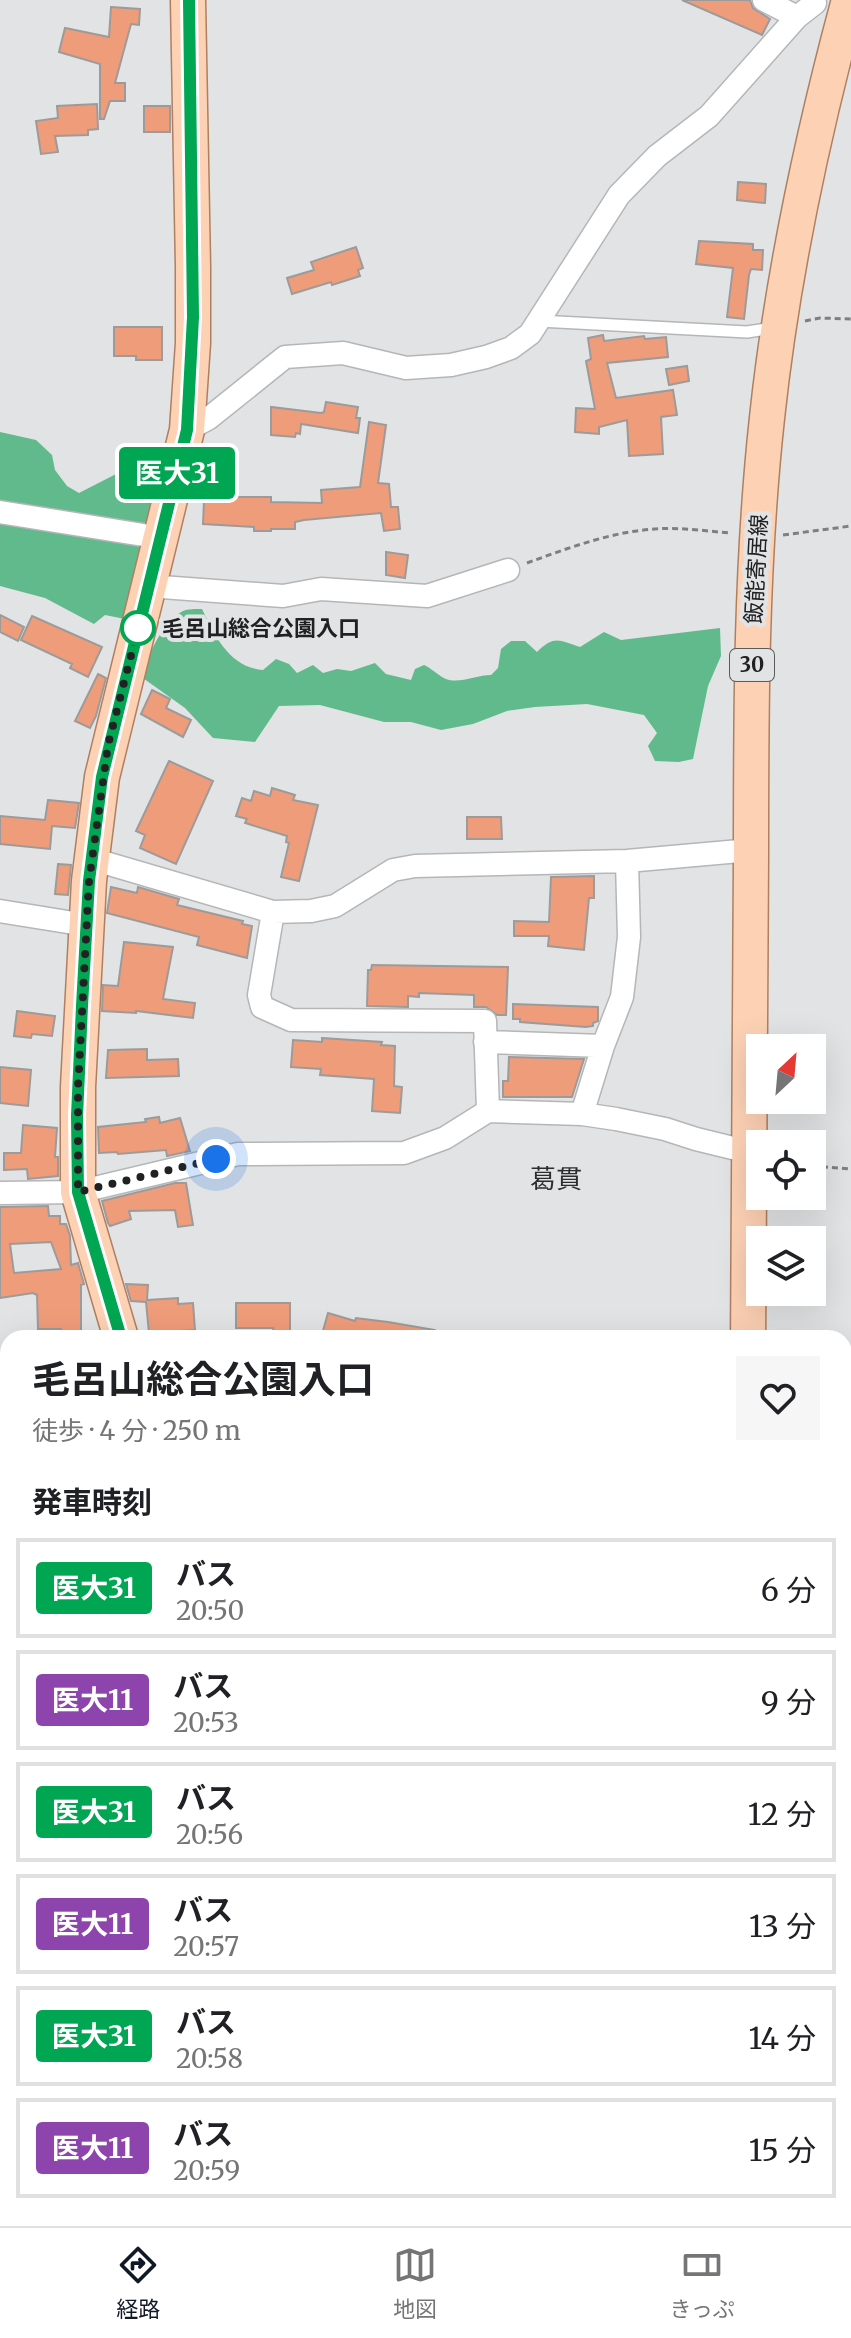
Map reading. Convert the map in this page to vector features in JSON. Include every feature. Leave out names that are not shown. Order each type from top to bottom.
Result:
[{"type":"main road","points":[[119,1330],[78,1192],[78,1087],[86,925],[108,745],[187,430],[193,343],[188,0]]},
{"type":"main road","name":"飯能寄居線","points":[[749,1130],[754,590],[765,433],[778,328],[813,143],[849,0]]},
{"type":"main road","name":"飯能寄居線","points":[[748,1330],[749,1210]]},
{"type":"street","points":[[187,430],[209,418],[285,357],[343,353],[406,368],[451,365],[511,348],[530,334],[619,195],[657,156],[709,116],[806,10],[764,0]]},
{"type":"street","points":[[0,512],[162,538]]},
{"type":"street","points":[[148,586],[283,596],[321,589],[427,596],[508,570]]},
{"type":"street","points":[[92,859],[273,912],[311,911],[335,906],[393,870],[415,866],[627,861],[751,850]]},
{"type":"street","points":[[582,1114],[622,997],[629,937],[627,861]]},
{"type":"street","points":[[0,911],[86,925]]},
{"type":"street","points":[[273,912],[259,995],[262,1007],[291,1020],[485,1021],[488,1111]]},
{"type":"street","points":[[485,1042],[603,1046]]},
{"type":"street","points":[[0,1193],[78,1192],[238,1154],[404,1153],[445,1138],[488,1111],[582,1114],[665,1129],[746,1151]]},
{"type":"lane","points":[[538,321],[747,332],[778,328]]},
{"type":"path","points":[[778,328],[820,318],[851,319]]},
{"type":"path","points":[[775,536],[851,526]]},
{"type":"path","points":[[508,570],[569,548],[624,533],[682,529],[740,534]]},
{"type":"path","points":[[826,1167],[851,1169]]},
{"type":"green space","points":[[0,432],[36,440],[52,455],[55,470],[67,486],[79,493],[118,473],[147,477],[156,494],[125,619],[105,615],[94,624],[45,598],[0,586]]},
{"type":"green space","points":[[190,609],[202,609],[218,640],[232,657],[251,668],[263,670],[276,659],[289,664],[297,673],[313,665],[323,673],[337,669],[351,671],[375,663],[386,674],[411,680],[415,669],[424,665],[446,679],[457,680],[491,675],[498,668],[501,649],[511,641],[525,641],[537,652],[557,640],[580,647],[604,632],[621,640],[720,628],[721,656],[708,686],[693,759],[679,762],[655,761],[648,746],[657,733],[644,715],[587,704],[507,711],[473,724],[441,730],[411,722],[384,722],[320,705],[279,706],[255,742],[213,738],[185,708],[140,676],[157,640],[175,616]]},
{"type":"building","points":[[682,0],[750,0],[753,8],[770,19],[762,35]]},
{"type":"building","points":[[111,7],[140,9],[139,25],[131,24],[115,83],[125,83],[125,101],[110,101],[104,119],[100,119],[100,64],[59,52],[65,28],[109,37]]},
{"type":"building","points":[[97,104],[98,129],[88,130],[88,135],[55,136],[58,152],[41,154],[36,121],[58,118],[57,106]]},
{"type":"building","points":[[144,106],[170,106],[170,132],[144,132]]},
{"type":"building","points":[[738,182],[766,184],[765,203],[737,200]]},
{"type":"building","points":[[699,241],[753,244],[753,250],[763,250],[762,270],[751,269],[749,275],[744,319],[727,317],[733,268],[696,264]]},
{"type":"building","points":[[356,247],[363,268],[358,270],[360,276],[292,294],[287,278],[314,270],[311,262]]},
{"type":"building","points":[[114,327],[162,327],[162,360],[114,356]]},
{"type":"building","points":[[603,335],[604,341],[644,336],[645,339],[666,337],[668,357],[607,363],[616,398],[673,390],[677,415],[661,417],[663,454],[629,456],[627,420],[599,427],[599,434],[575,432],[576,408],[595,409],[586,361],[591,359],[588,338]]},
{"type":"building","points":[[687,366],[689,381],[669,385],[666,369]]},
{"type":"building","points":[[326,402],[358,407],[358,433],[301,424],[300,434],[296,433],[295,437],[271,435],[271,407],[321,413]]},
{"type":"building","points":[[369,422],[386,425],[378,483],[389,484],[391,507],[398,507],[400,529],[384,531],[381,513],[304,520],[295,522],[295,529],[271,531],[203,524],[204,501],[227,502],[227,497],[271,497],[271,502],[322,503],[321,490],[360,487]]},
{"type":"building","points":[[386,552],[408,555],[405,578],[386,575]]},
{"type":"building","points":[[0,615],[24,627],[18,641],[0,632]]},
{"type":"building","points":[[32,616],[102,647],[88,677],[70,668],[72,664],[21,640]]},
{"type":"building","points":[[98,674],[106,678],[90,728],[75,721]]},
{"type":"building","points":[[152,690],[170,699],[166,708],[191,720],[183,737],[141,714]]},
{"type":"building","points":[[169,761],[213,781],[176,864],[140,848],[145,835],[136,831]]},
{"type":"building","points":[[272,788],[295,795],[293,800],[318,805],[299,881],[281,877],[289,843],[286,842],[287,836],[245,823],[247,819],[236,816],[242,798],[251,801],[254,791],[270,796]]},
{"type":"building","points":[[48,800],[79,803],[75,828],[52,826],[50,849],[0,844],[0,816],[45,820]]},
{"type":"building","points":[[467,817],[501,817],[502,839],[467,839]]},
{"type":"building","points":[[58,864],[71,865],[68,895],[55,894]]},
{"type":"building","points":[[594,876],[594,898],[589,898],[584,950],[548,946],[549,936],[514,936],[514,921],[549,922],[551,877]]},
{"type":"building","points":[[111,887],[137,893],[138,887],[179,899],[177,905],[243,921],[242,924],[252,926],[247,958],[197,945],[199,937],[107,913]]},
{"type":"building","points":[[124,942],[173,947],[163,999],[195,1003],[193,1018],[136,1011],[102,1011],[103,985],[118,986]]},
{"type":"building","points":[[372,965],[508,967],[506,1015],[497,1015],[486,1007],[474,1007],[474,995],[419,993],[419,997],[408,996],[408,1007],[367,1006],[368,970]]},
{"type":"building","points":[[513,1004],[598,1007],[598,1021],[586,1027],[520,1022],[520,1019],[513,1019]]},
{"type":"building","points":[[17,1011],[55,1016],[52,1036],[14,1036]]},
{"type":"building","points":[[322,1038],[382,1042],[381,1045],[395,1046],[394,1086],[402,1087],[400,1113],[372,1111],[374,1079],[320,1075],[321,1069],[291,1067],[293,1040],[322,1042]]},
{"type":"building","points":[[147,1049],[147,1060],[178,1059],[179,1076],[106,1078],[108,1050]]},
{"type":"building","points":[[509,1057],[584,1059],[572,1097],[503,1097],[503,1081],[508,1081]]},
{"type":"building","points":[[0,1067],[31,1070],[28,1106],[0,1103]]},
{"type":"building","points":[[159,1117],[160,1123],[180,1118],[190,1151],[167,1156],[166,1150],[99,1153],[98,1127],[146,1122],[145,1119]]},
{"type":"building","points":[[23,1125],[57,1128],[55,1157],[58,1157],[58,1176],[28,1179],[27,1169],[4,1170],[4,1153],[21,1153]]},
{"type":"building","points":[[186,1183],[193,1225],[178,1227],[175,1210],[129,1211],[131,1219],[110,1226],[108,1223],[102,1201]]},
{"type":"building","points":[[48,1206],[49,1216],[60,1216],[60,1224],[66,1224],[70,1236],[71,1265],[78,1263],[84,1284],[81,1285],[81,1330],[38,1329],[37,1295],[33,1293],[0,1298],[0,1207]],"holes":[[[51,1242],[61,1269],[14,1273],[10,1244]]]},
{"type":"building","points":[[126,1284],[148,1285],[147,1300],[178,1298],[178,1304],[193,1303],[195,1330],[149,1330],[146,1302],[131,1301]]},
{"type":"building","points":[[236,1303],[290,1303],[290,1330],[236,1328]]},
{"type":"building","points":[[328,1313],[355,1321],[356,1318],[435,1330],[323,1330]]},
{"type":"bus line","name":"医大31","points":[[119,1330],[78,1192],[77,1116],[86,925],[97,812],[108,745],[187,430],[193,343],[189,0]]},
{"type":"place","name":"毛呂山総合公園入口","points":[[138,628]]},
{"type":"district","name":"葛貫","points":[[556,1179]]},
{"type":"route","points":[[138,628],[108,745],[89,881],[78,1087],[78,1192],[216,1159]]}]
